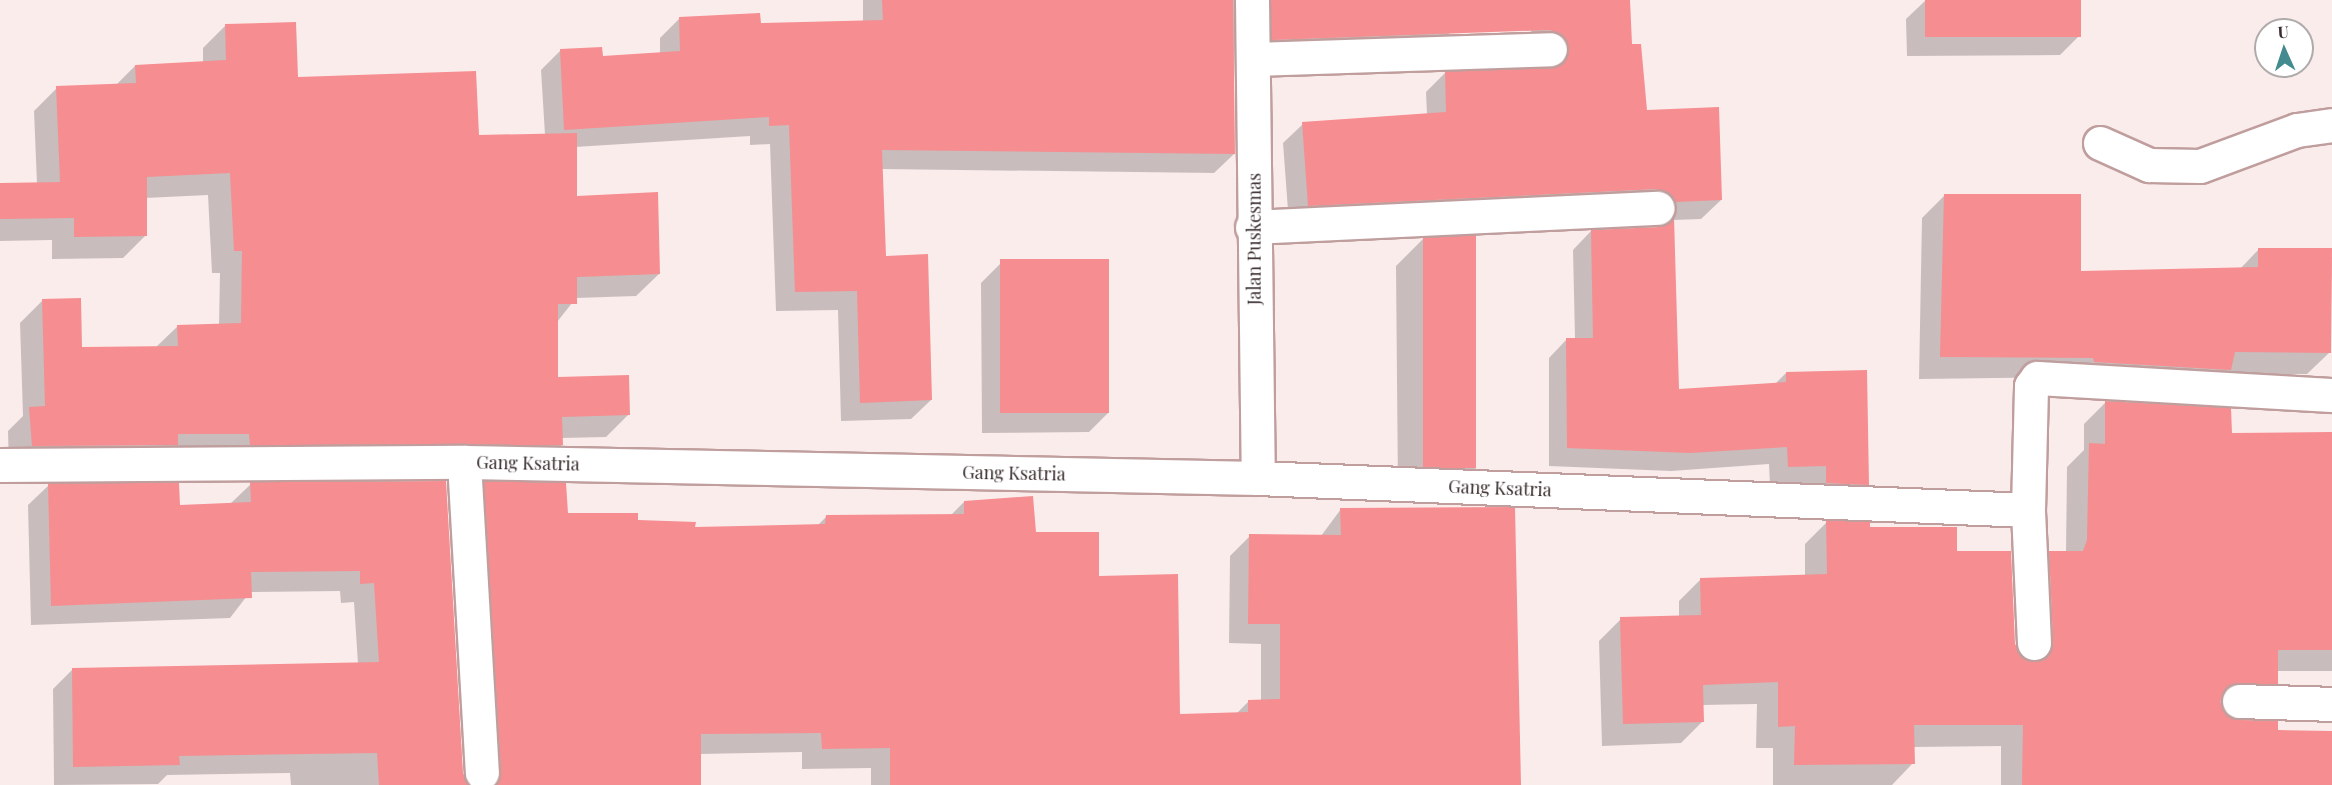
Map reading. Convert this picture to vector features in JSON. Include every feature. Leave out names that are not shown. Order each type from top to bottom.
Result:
[{"type":"street","name":"Jalan Puskesmas","points":[[1252,0],[1255,59],[1252,227],[1258,478]]},
{"type":"street","points":[[1255,59],[1550,49]]},
{"type":"street","points":[[2100,143],[2172,169],[2227,159],[2297,130],[2332,125]]},
{"type":"street","points":[[1252,227],[1658,208]]},
{"type":"street","points":[[2034,643],[2028,510],[2031,386],[2037,378],[2332,395]]},
{"type":"street","points":[[464,462],[482,772]]},
{"type":"street","name":"Gang Ksatria","points":[[0,465],[464,462],[1258,478],[2028,510]]},
{"type":"street","points":[[2240,701],[2332,704]]},
{"type":"building","points":[[882,0],[1233,0],[1235,154],[882,150],[886,256],[928,254],[932,400],[860,403],[857,291],[795,292],[789,125],[769,126],[769,117],[564,130],[560,49],[602,47],[603,56],[680,51],[679,17],[760,13],[761,23],[883,20]]},
{"type":"building","points":[[1271,0],[1630,0],[1632,44],[1641,44],[1647,110],[1719,107],[1722,200],[1675,202],[1657,189],[1308,206],[1302,122],[1446,112],[1445,71],[1551,68],[1566,58],[1569,48],[1559,33],[1549,30],[1271,40]]},
{"type":"building","points":[[1925,0],[2081,0],[2081,37],[1925,37]]},
{"type":"building","points":[[296,22],[298,77],[476,71],[479,135],[577,133],[577,196],[658,192],[660,274],[577,277],[577,304],[558,304],[558,377],[629,375],[630,415],[562,417],[563,445],[250,445],[249,434],[178,434],[178,445],[32,446],[29,407],[45,406],[42,299],[81,298],[82,347],[178,346],[177,325],[241,323],[242,251],[234,251],[230,173],[147,177],[147,236],[74,237],[74,218],[0,219],[0,183],[60,182],[56,86],[136,83],[135,65],[226,60],[225,24]]},
{"type":"building","points":[[1944,194],[2081,194],[2081,271],[2258,267],[2258,248],[2332,248],[2331,353],[2235,352],[2231,370],[2094,362],[2093,358],[1940,357]]},
{"type":"building","points":[[1674,217],[1679,389],[1786,382],[1786,372],[1867,370],[1869,485],[1826,483],[1826,466],[1788,467],[1787,447],[1690,453],[1567,448],[1566,338],[1593,338],[1591,230],[1659,227]]},
{"type":"building","points":[[1423,235],[1476,235],[1476,468],[1423,468]]},
{"type":"building","points":[[1000,259],[1109,259],[1109,413],[1000,413]]},
{"type":"building","points":[[2105,401],[2231,408],[2232,433],[2332,432],[2332,650],[2278,650],[2278,684],[2231,684],[2220,701],[2223,710],[2238,720],[2278,721],[2278,730],[2332,731],[2332,785],[2022,785],[2023,725],[1914,725],[1915,764],[1794,765],[1795,726],[1778,727],[1778,682],[1703,685],[1704,722],[1623,724],[1620,617],[1701,615],[1700,578],[1827,574],[1826,520],[1870,522],[1870,527],[1957,527],[1957,551],[2011,551],[2015,644],[2026,660],[2045,658],[2053,642],[2049,551],[2083,551],[2087,540],[2089,443],[2105,444]]},
{"type":"building","points":[[446,481],[463,773],[469,785],[379,785],[377,753],[179,756],[180,765],[73,767],[72,668],[379,662],[374,583],[360,584],[360,571],[251,572],[252,598],[51,606],[48,483],[179,483],[180,505],[251,502],[250,482]]},
{"type":"building","points":[[484,481],[566,483],[568,513],[638,513],[638,520],[696,522],[695,527],[825,524],[826,515],[964,514],[964,501],[1033,496],[1036,532],[1099,532],[1099,576],[1178,574],[1180,714],[1248,712],[1248,700],[1280,699],[1280,624],[1248,624],[1249,534],[1341,535],[1340,508],[1515,507],[1521,785],[890,785],[890,748],[822,749],[821,733],[701,734],[701,785],[495,785],[501,771]]}]
